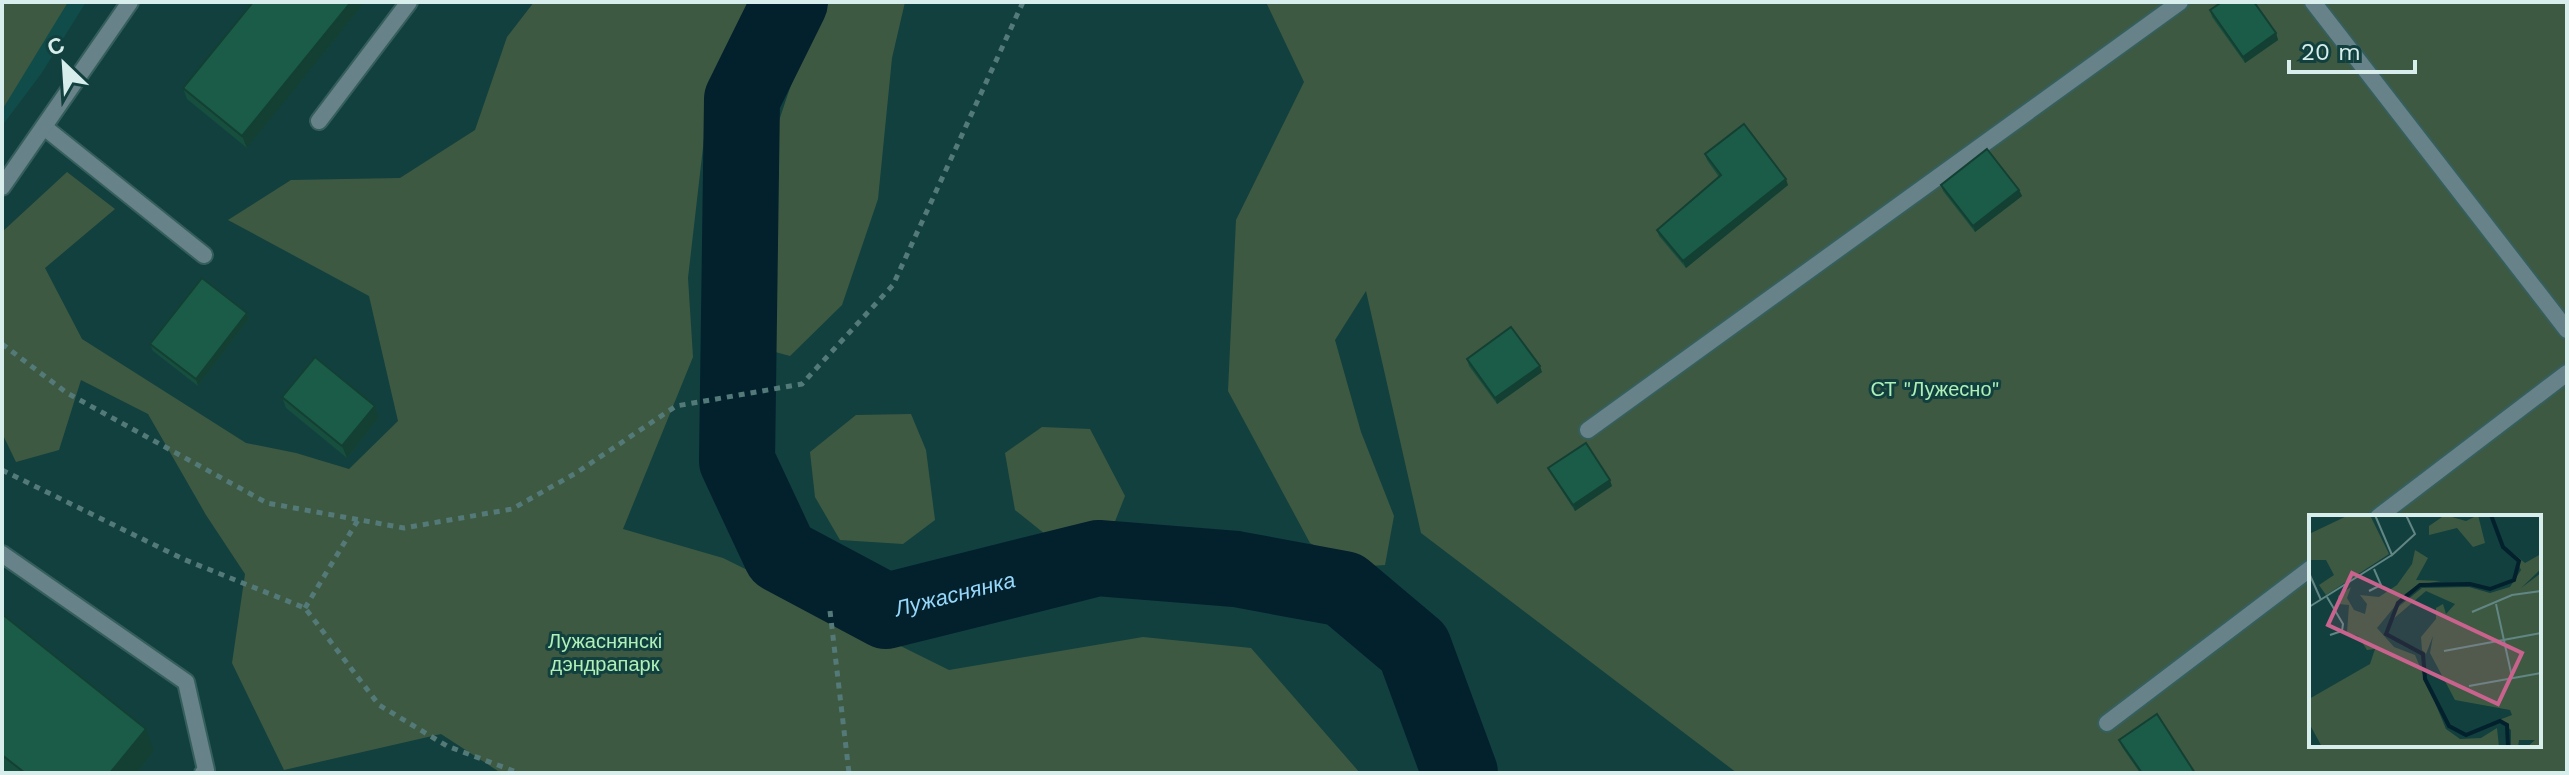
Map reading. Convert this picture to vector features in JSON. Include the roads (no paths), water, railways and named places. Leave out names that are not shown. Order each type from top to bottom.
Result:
[{"type":"street","points":[[2,187],[130,2]]},
{"type":"street","points":[[319,121],[409,2]]},
{"type":"street","points":[[1588,430],[2180,2]]},
{"type":"street","points":[[2313,2],[2567,330]]},
{"type":"street","points":[[44,127],[204,255]]},
{"type":"street","points":[[2381,515],[2567,373]]},
{"type":"street","points":[[2,554],[186,682],[206,770],[203,773]]},
{"type":"street","points":[[2107,723],[2309,570]]},
{"type":"waterway","name":"Лужаснянка","points":[[790,2],[742,99],[737,461],[781,555],[886,611],[1098,558],[1236,569],[1344,589],[1414,648],[1460,773]]},
{"type":"park label","name":"СТ \"Лужесно\"","points":[[1935,389]]},
{"type":"park label","name":"Лужаснянскі дэндрапарк","points":[[605,652]]}]
